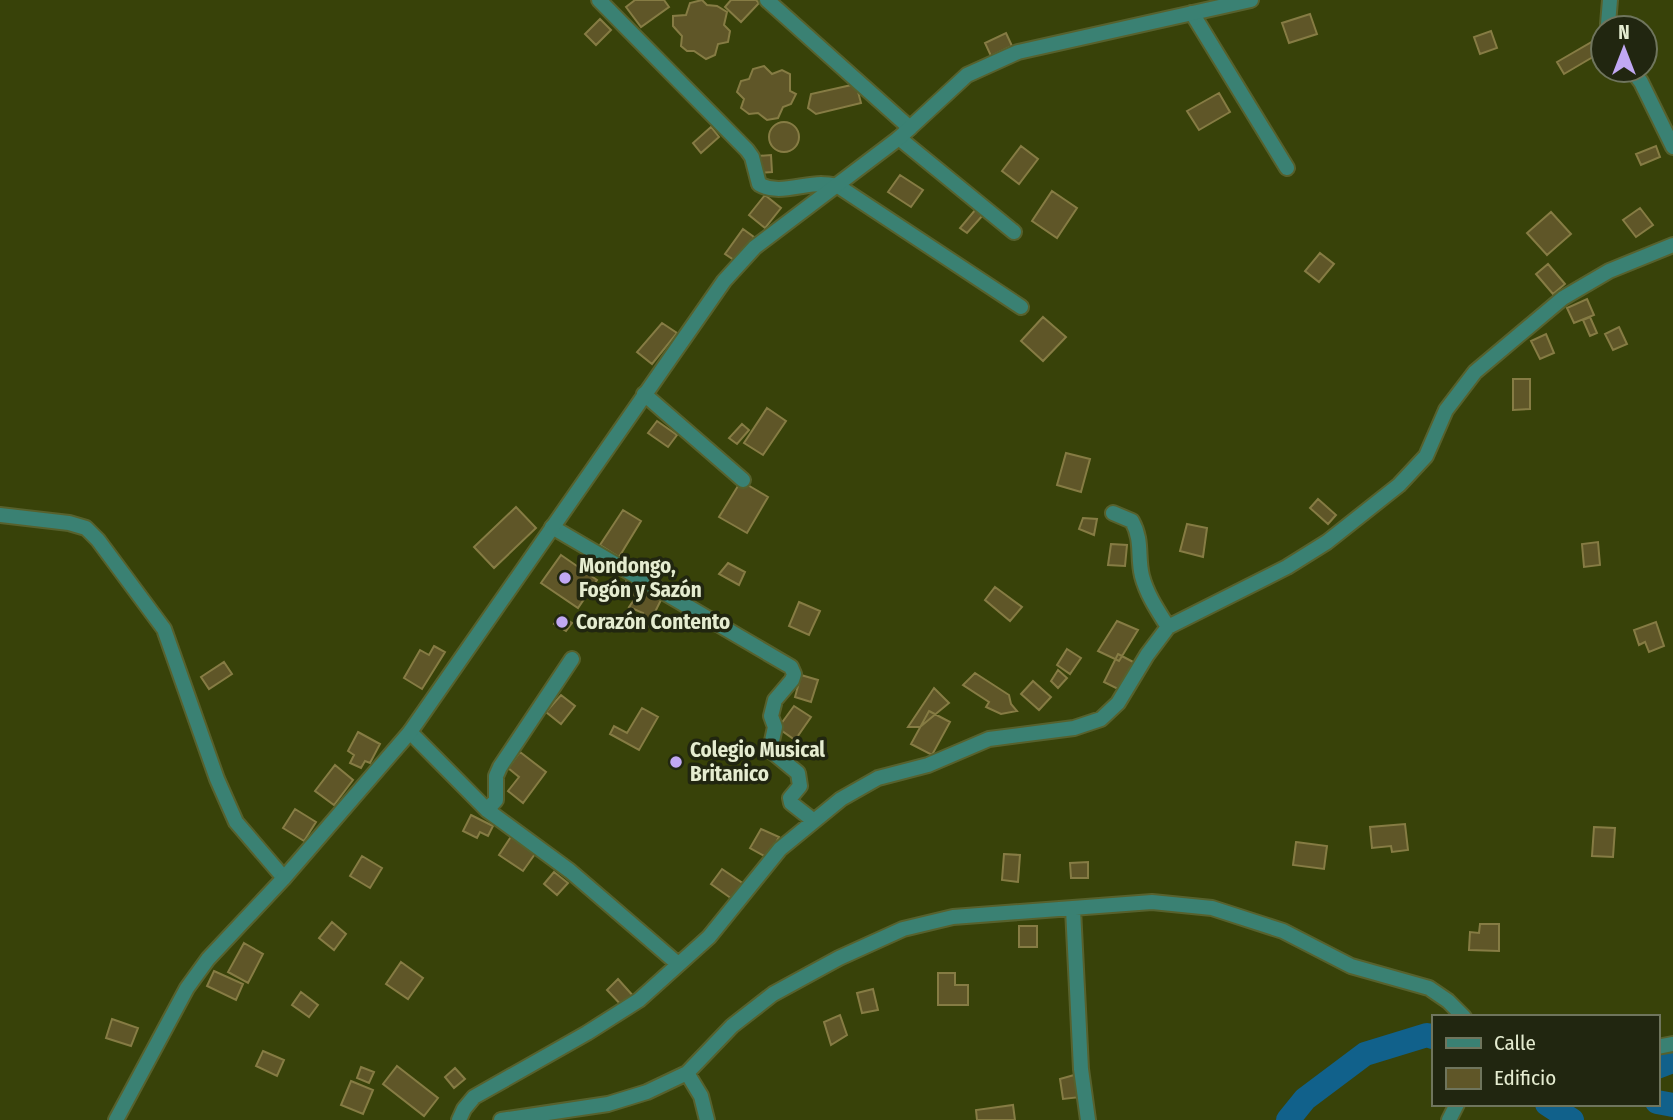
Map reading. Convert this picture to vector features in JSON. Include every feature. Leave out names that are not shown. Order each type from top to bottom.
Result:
[{"type":"street","points":[[599,0],[752,156],[760,184],[776,189],[820,184],[838,186],[1021,307]]},
{"type":"street","points":[[766,0],[905,133],[1014,232]]},
{"type":"street","points":[[117,1120],[187,989],[208,959],[284,878],[410,732],[643,394],[724,281],[755,247],[905,133],[967,75],[1018,52],[1251,0]]},
{"type":"street","points":[[1192,13],[1287,167]]},
{"type":"street","points":[[1642,84],[1673,147]]},
{"type":"street","points":[[459,1120],[474,1097],[639,1000],[709,937],[780,849],[841,799],[878,779],[928,765],[989,739],[1074,728],[1101,719],[1118,703],[1147,655],[1168,627],[1275,574],[1327,542],[1399,485],[1426,456],[1446,410],[1475,372],[1563,298],[1609,271],[1673,245]]},
{"type":"street","points":[[643,394],[743,480]]},
{"type":"street","points":[[1113,513],[1132,521],[1139,534],[1142,574],[1151,599],[1168,627]]},
{"type":"street","points":[[0,515],[69,523],[86,528],[98,540],[164,629],[217,779],[236,822],[284,878]]},
{"type":"street","points":[[552,527],[792,667],[792,680],[775,700],[771,716],[775,727],[770,750],[798,773],[800,786],[790,797],[791,803],[814,821]]},
{"type":"street","points":[[488,810],[496,800],[496,776],[500,767],[572,659]]},
{"type":"street","points":[[410,732],[488,810],[570,872],[678,964]]},
{"type":"street","points":[[501,1120],[608,1104],[647,1092],[687,1073],[732,1026],[773,994],[839,958],[903,929],[953,918],[1152,902],[1212,908],[1283,931],[1351,966],[1429,989],[1448,1001],[1462,1015]]},
{"type":"street","points":[[1073,909],[1080,1069],[1088,1120]]},
{"type":"street","points":[[687,1073],[701,1096],[707,1120]]},
{"type":"building","points":[[635,0],[664,0],[669,7],[641,27],[626,7]]},
{"type":"building","points":[[702,0],[707,5],[717,6],[727,12],[724,25],[730,31],[728,42],[718,44],[715,55],[706,59],[681,46],[682,36],[673,26],[673,16],[686,15],[690,3]]},
{"type":"building","points":[[731,0],[756,0],[759,3],[741,22],[725,7]]},
{"type":"building","points":[[1310,14],[1317,34],[1289,43],[1282,23]]},
{"type":"building","points":[[600,19],[611,30],[596,45],[585,34]]},
{"type":"building","points":[[1491,31],[1497,48],[1480,54],[1474,37]]},
{"type":"building","points":[[1006,33],[1012,46],[991,56],[985,43]]},
{"type":"building","points":[[1589,44],[1589,59],[1564,74],[1557,62]]},
{"type":"building","points":[[764,66],[772,74],[782,70],[790,74],[790,91],[796,94],[791,104],[783,107],[778,118],[767,120],[758,113],[749,114],[741,108],[744,99],[737,92],[741,81],[749,79],[753,69]]},
{"type":"building","points":[[856,84],[861,103],[816,114],[808,108],[811,94]]},
{"type":"building","points":[[1219,93],[1230,112],[1199,130],[1187,111]]},
{"type":"building","points":[[784,122],[795,126],[799,137],[795,148],[784,152],[773,148],[769,137],[773,126]]},
{"type":"building","points":[[711,127],[719,137],[701,153],[693,143]]},
{"type":"building","points":[[1021,146],[1038,159],[1019,184],[1002,171]]},
{"type":"building","points":[[1656,146],[1660,157],[1641,165],[1636,154]]},
{"type":"building","points":[[771,155],[772,172],[759,173],[758,156]]},
{"type":"building","points":[[900,175],[923,190],[911,207],[888,192]]},
{"type":"building","points":[[1052,191],[1077,208],[1057,238],[1032,221]]},
{"type":"building","points":[[765,195],[781,208],[765,228],[749,215]]},
{"type":"building","points":[[1640,208],[1653,225],[1636,237],[1623,220]]},
{"type":"building","points":[[976,209],[983,215],[967,233],[960,228]]},
{"type":"building","points":[[1551,212],[1571,234],[1547,255],[1527,233]]},
{"type":"building","points":[[743,229],[754,237],[737,262],[725,254]]},
{"type":"building","points":[[1320,253],[1334,264],[1319,282],[1305,271]]},
{"type":"building","points":[[1548,264],[1565,284],[1553,294],[1536,274]]},
{"type":"building","points":[[1587,299],[1594,315],[1574,323],[1567,308]]},
{"type":"building","points":[[1043,317],[1066,337],[1043,361],[1021,341]]},
{"type":"building","points":[[1590,317],[1597,333],[1590,336],[1583,320]]},
{"type":"building","points":[[662,323],[677,333],[652,364],[637,352]]},
{"type":"building","points":[[1619,327],[1627,344],[1613,350],[1605,334]]},
{"type":"building","points":[[1546,334],[1554,353],[1540,359],[1531,341]]},
{"type":"building","points":[[1513,379],[1530,379],[1530,409],[1513,410]]},
{"type":"building","points":[[767,408],[786,421],[763,455],[744,443]]},
{"type":"building","points":[[657,421],[677,435],[668,447],[648,433]]},
{"type":"building","points":[[742,424],[749,430],[737,444],[729,438]]},
{"type":"building","points":[[1066,453],[1090,459],[1081,492],[1057,485]]},
{"type":"building","points":[[741,481],[768,497],[747,533],[719,517]]},
{"type":"building","points":[[1318,499],[1336,515],[1328,524],[1310,508]]},
{"type":"building","points":[[516,507],[536,528],[494,568],[474,547]]},
{"type":"building","points":[[623,510],[641,521],[619,557],[600,545]]},
{"type":"building","points":[[1083,518],[1097,519],[1094,535],[1079,529]]},
{"type":"building","points":[[1187,524],[1207,528],[1203,557],[1180,551]]},
{"type":"building","points":[[1598,542],[1600,565],[1584,567],[1582,544]]},
{"type":"building","points":[[1111,544],[1127,545],[1125,566],[1108,565]]},
{"type":"building","points":[[561,555],[597,580],[578,608],[541,583]]},
{"type":"building","points":[[728,563],[745,572],[739,585],[719,574]]},
{"type":"building","points":[[627,579],[662,598],[647,628],[639,623],[643,613],[629,607],[636,597],[624,587]]},
{"type":"building","points":[[995,587],[1022,607],[1010,621],[985,600]]},
{"type":"building","points":[[799,602],[820,611],[809,635],[789,626]]},
{"type":"building","points":[[560,615],[572,623],[566,631],[554,624]]},
{"type":"building","points":[[1117,621],[1138,630],[1119,661],[1098,651]]},
{"type":"building","points":[[1656,622],[1664,646],[1649,652],[1645,642],[1639,645],[1634,630]]},
{"type":"building","points":[[434,646],[445,652],[422,689],[404,678],[420,650],[429,655]]},
{"type":"building","points":[[1067,649],[1081,658],[1070,674],[1057,665]]},
{"type":"building","points":[[1118,654],[1137,664],[1122,691],[1104,682]]},
{"type":"building","points":[[224,662],[232,674],[209,689],[201,677]]},
{"type":"building","points":[[1058,670],[1067,678],[1058,688],[1051,681]]},
{"type":"building","points":[[975,673],[1009,695],[1011,704],[1017,711],[1001,714],[986,707],[989,702],[963,685]]},
{"type":"building","points":[[801,675],[818,680],[811,702],[795,697]]},
{"type":"building","points":[[1033,681],[1051,697],[1039,710],[1021,694]]},
{"type":"building","points":[[934,688],[949,703],[920,727],[908,727]]},
{"type":"building","points":[[561,695],[575,706],[561,724],[546,712]]},
{"type":"building","points":[[794,706],[811,717],[795,740],[778,728]]},
{"type":"building","points":[[642,708],[658,717],[639,750],[610,734],[614,726],[627,733]]},
{"type":"building","points":[[929,711],[950,722],[932,755],[911,744]]},
{"type":"building","points":[[358,732],[380,744],[370,763],[365,761],[361,768],[350,763],[354,755],[348,751]]},
{"type":"building","points":[[520,752],[546,772],[523,803],[508,791],[519,777],[508,768]]},
{"type":"building","points":[[335,765],[353,780],[334,805],[315,791]]},
{"type":"building","points":[[295,809],[316,822],[304,841],[283,828]]},
{"type":"building","points":[[471,815],[493,826],[488,836],[480,832],[477,838],[463,831]]},
{"type":"building","points":[[1405,824],[1408,850],[1392,852],[1391,846],[1372,848],[1370,827]]},
{"type":"building","points":[[1594,827],[1615,828],[1613,857],[1592,856]]},
{"type":"building","points":[[761,829],[779,837],[768,858],[750,848]]},
{"type":"building","points":[[512,835],[537,851],[523,871],[499,855]]},
{"type":"building","points":[[1296,842],[1327,846],[1324,869],[1293,865]]},
{"type":"building","points":[[1004,854],[1020,855],[1018,882],[1002,880]]},
{"type":"building","points":[[362,856],[382,868],[370,888],[350,876]]},
{"type":"building","points":[[1088,862],[1088,878],[1071,878],[1070,863]]},
{"type":"building","points":[[722,869],[744,884],[732,899],[711,884]]},
{"type":"building","points":[[554,872],[568,883],[557,895],[544,884]]},
{"type":"building","points":[[332,922],[346,934],[334,950],[319,938]]},
{"type":"building","points":[[1480,924],[1499,924],[1499,951],[1469,950],[1470,932],[1479,933]]},
{"type":"building","points":[[1019,926],[1037,926],[1037,947],[1019,947]]},
{"type":"building","points":[[244,943],[263,954],[248,983],[228,972]]},
{"type":"building","points":[[401,962],[423,978],[408,999],[386,984]]},
{"type":"building","points":[[214,971],[243,984],[236,1000],[207,986]]},
{"type":"building","points":[[938,973],[955,973],[955,985],[968,985],[968,1005],[938,1005]]},
{"type":"building","points":[[618,979],[635,998],[624,1008],[607,990]]},
{"type":"building","points":[[873,989],[878,1010],[862,1013],[857,993]]},
{"type":"building","points":[[301,992],[318,1005],[309,1017],[292,1005]]},
{"type":"building","points":[[840,1015],[847,1035],[831,1045],[824,1022]]},
{"type":"building","points":[[112,1019],[138,1028],[131,1046],[106,1038]]},
{"type":"building","points":[[263,1051],[284,1060],[277,1076],[256,1066]]},
{"type":"building","points":[[397,1066],[438,1098],[424,1116],[383,1084]]},
{"type":"building","points":[[361,1067],[374,1072],[369,1083],[357,1078]]},
{"type":"building","points":[[455,1068],[465,1079],[454,1088],[445,1077]]},
{"type":"building","points":[[1074,1075],[1081,1097],[1063,1099],[1060,1079]]},
{"type":"building","points":[[351,1081],[373,1090],[363,1114],[341,1105]]},
{"type":"building","points":[[1013,1105],[1015,1120],[977,1120],[976,1110]]},
{"type":"waterway","points":[[1288,1120],[1305,1099],[1365,1054],[1427,1035],[1432,1037]]},
{"type":"waterway","points":[[1659,1066],[1673,1061]]},
{"type":"waterway","points":[[1659,1102],[1673,1105]]},
{"type":"waterway","points":[[1550,1106],[1572,1120]]},
{"type":"place","name":"Mondongo, Fogón y Sazón","points":[[565,578]]},
{"type":"place","name":"Corazón Contento","points":[[562,622]]},
{"type":"place","name":"Colegio Musical Britanico","points":[[676,762]]}]
